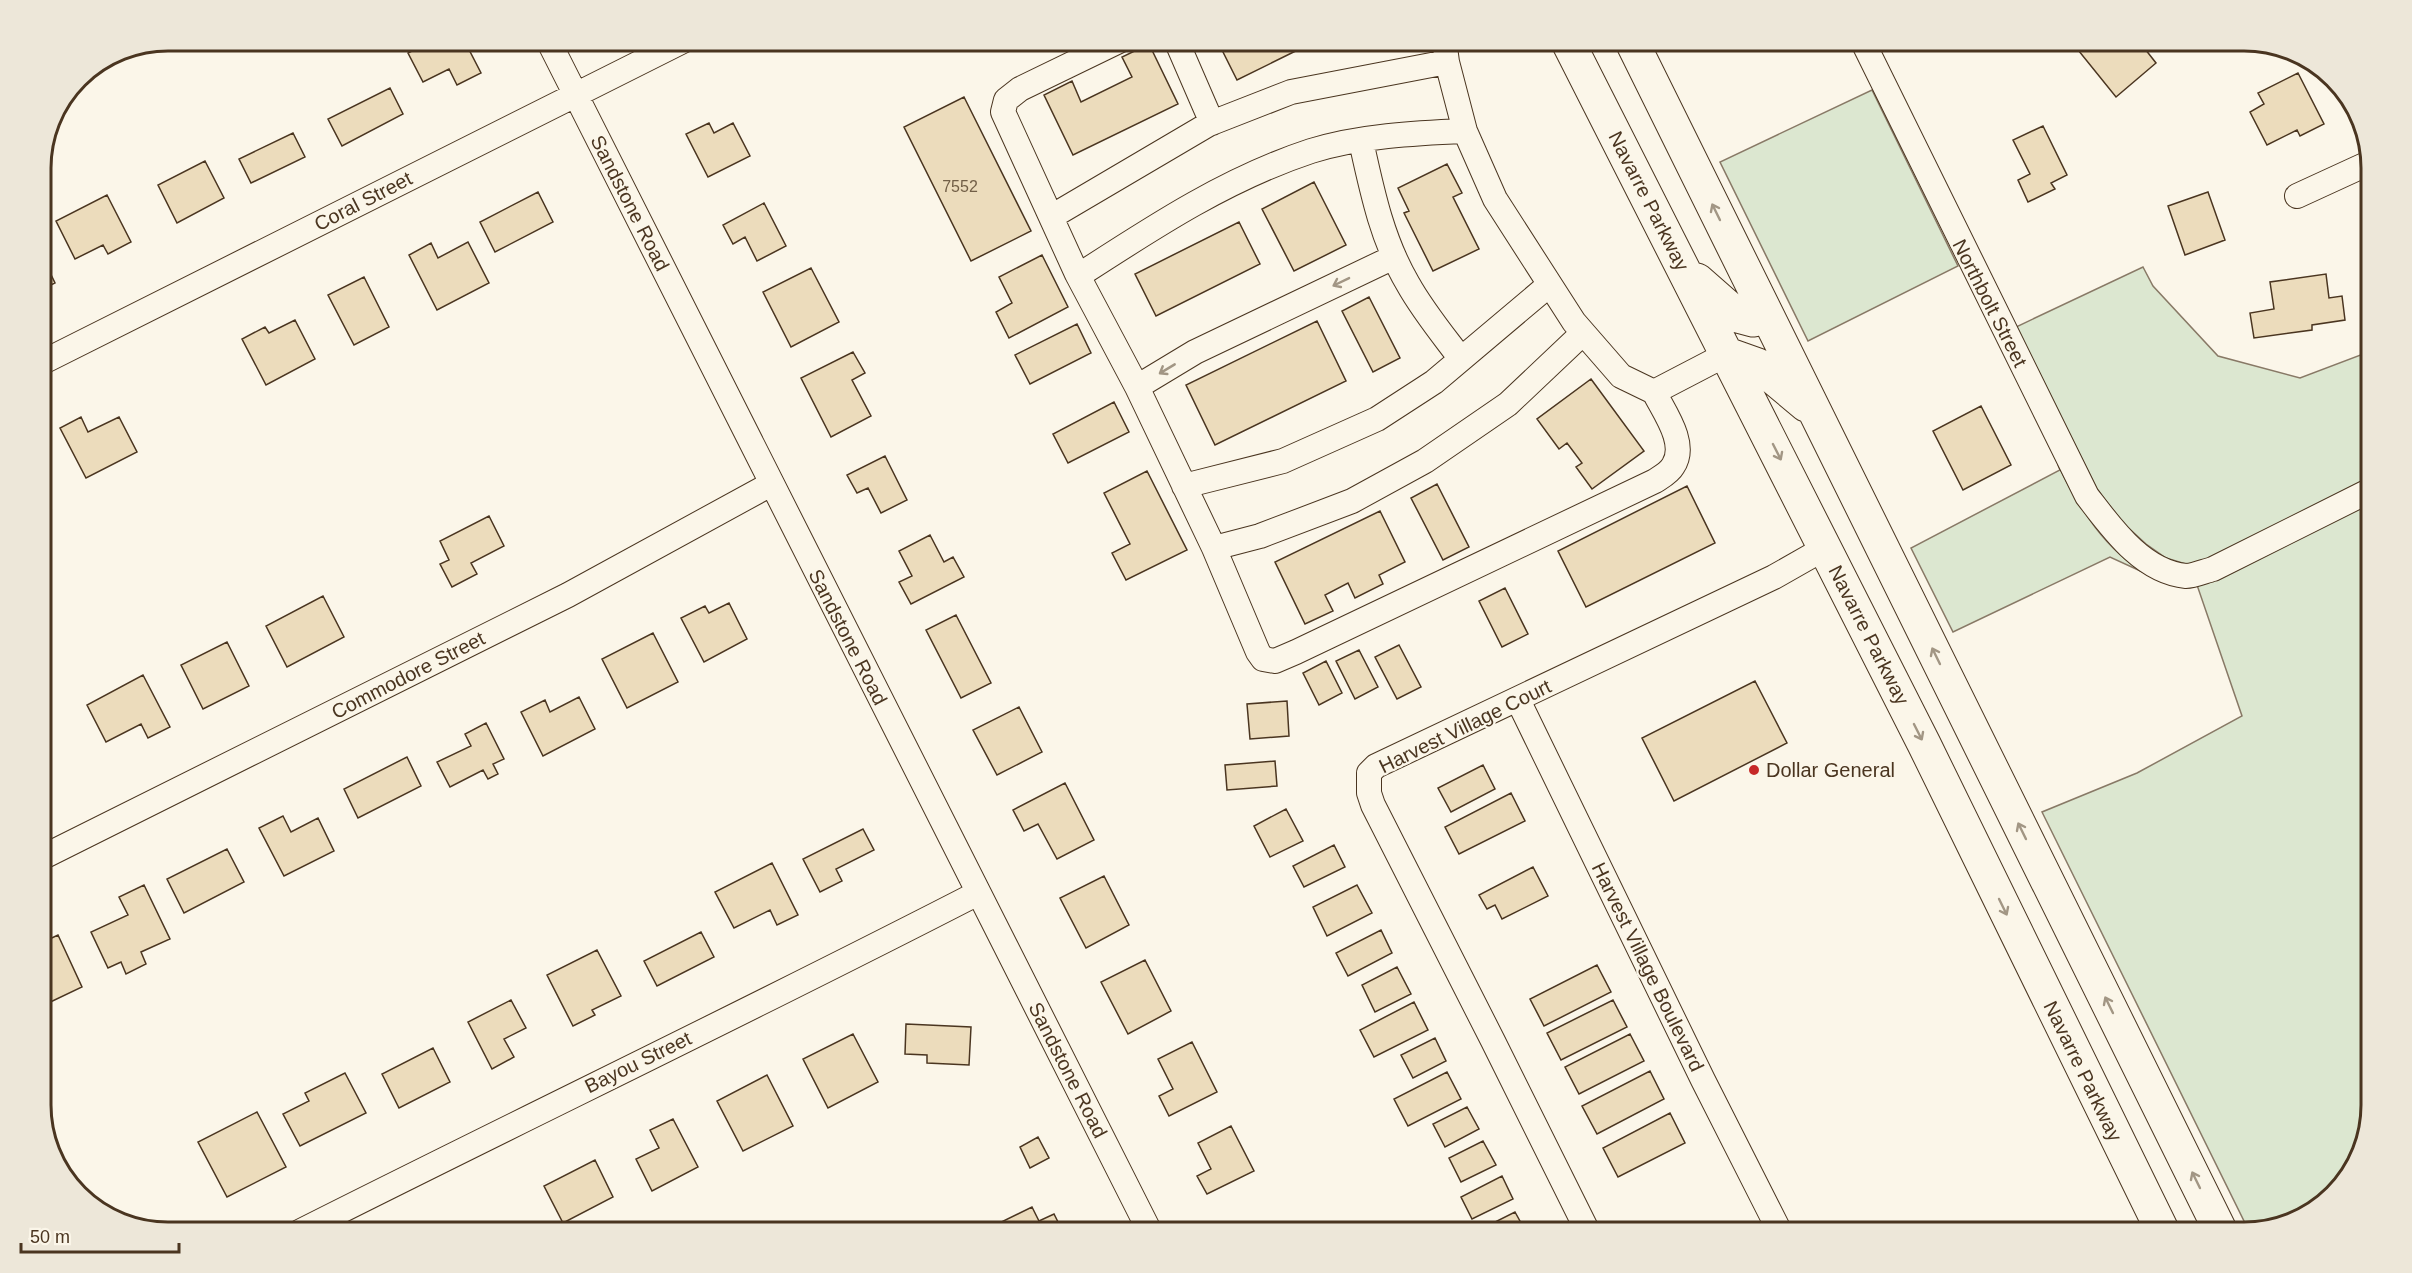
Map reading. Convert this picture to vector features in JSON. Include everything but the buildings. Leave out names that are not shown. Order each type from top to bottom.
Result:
[{"type":"highway","name":"Navarre Parkway","points":[[1573,51],[1924,744],[2158,1222]]},
{"type":"highway","points":[[1636,51],[2217,1222]]},
{"type":"highway","points":[[1683,267],[1738,316],[1753,320],[1768,317]]},
{"type":"highway","points":[[1727,354],[1758,366],[1815,411]]},
{"type":"street","name":"Sandstone Road","points":[[554,51],[1144,1222]]},
{"type":"street","name":"Coral Street","points":[[51,358],[663,51]]},
{"type":"street","points":[[1051,217],[1212,123],[1291,92],[1446,51],[1465,131],[1495,199],[1549,285],[1583,333],[1621,376],[1654,392],[1679,444],[1678,457],[1672,469],[1655,482],[1275,661],[1263,659],[1214,548],[1137,387],[1078,276],[1051,217],[1003,112],[1006,100],[1020,89],[1098,51]]},
{"type":"street","points":[[1181,51],[1212,123]]},
{"type":"street","name":"Northbolt Street","points":[[1867,51],[2087,496],[2114,531],[2160,568],[2187,576],[2213,569],[2361,495]]},
{"type":"street","points":[[1078,276],[1163,221],[1236,180],[1312,151],[1398,134],[1465,131]]},
{"type":"street","points":[[1361,141],[1375,204],[1394,257],[1408,286],[1461,359]]},
{"type":"street","points":[[2297,196],[2361,167]]},
{"type":"street","points":[[1137,387],[1195,352],[1394,257]]},
{"type":"street","points":[[1184,486],[1283,461],[1377,419],[1434,382],[1549,285]]},
{"type":"street","points":[[1214,548],[1260,536],[1352,501],[1425,461],[1508,404],[1583,333]]},
{"type":"street","points":[[1654,392],[1727,354]]},
{"type":"street","name":"Commodore Street","points":[[51,853],[568,595],[771,484]]},
{"type":"street","name":"Harvest Village Court","points":[[1583,1222],[1369,793],[1369,773],[1376,766],[1774,577],[1825,548]]},
{"type":"street","name":"Harvest Village Boulevard","points":[[1518,700],[1774,1222]]},
{"type":"street","name":"Bayou Street","points":[[321,1222],[978,893]]},
{"type":"green space","points":[[1872,90],[1958,266],[1808,341],[1720,162]]},
{"type":"green space","points":[[2143,267],[2153,286],[2218,356],[2300,378],[2361,355],[2361,483],[2210,559],[2189,565],[2166,558],[2123,523],[2097,489],[2016,327]]},
{"type":"green space","points":[[2058,465],[2075,497],[2106,541],[2147,574],[2110,557],[1953,632],[1911,548],[2060,470]]},
{"type":"green space","points":[[2361,507],[2360,1120],[2349,1157],[2332,1182],[2321,1193],[2296,1210],[2259,1221],[2245,1222],[2042,812],[2137,773],[2242,716],[2197,585]]},
{"type":"place","name":"Dollar General","points":[[1754,770]]}]
